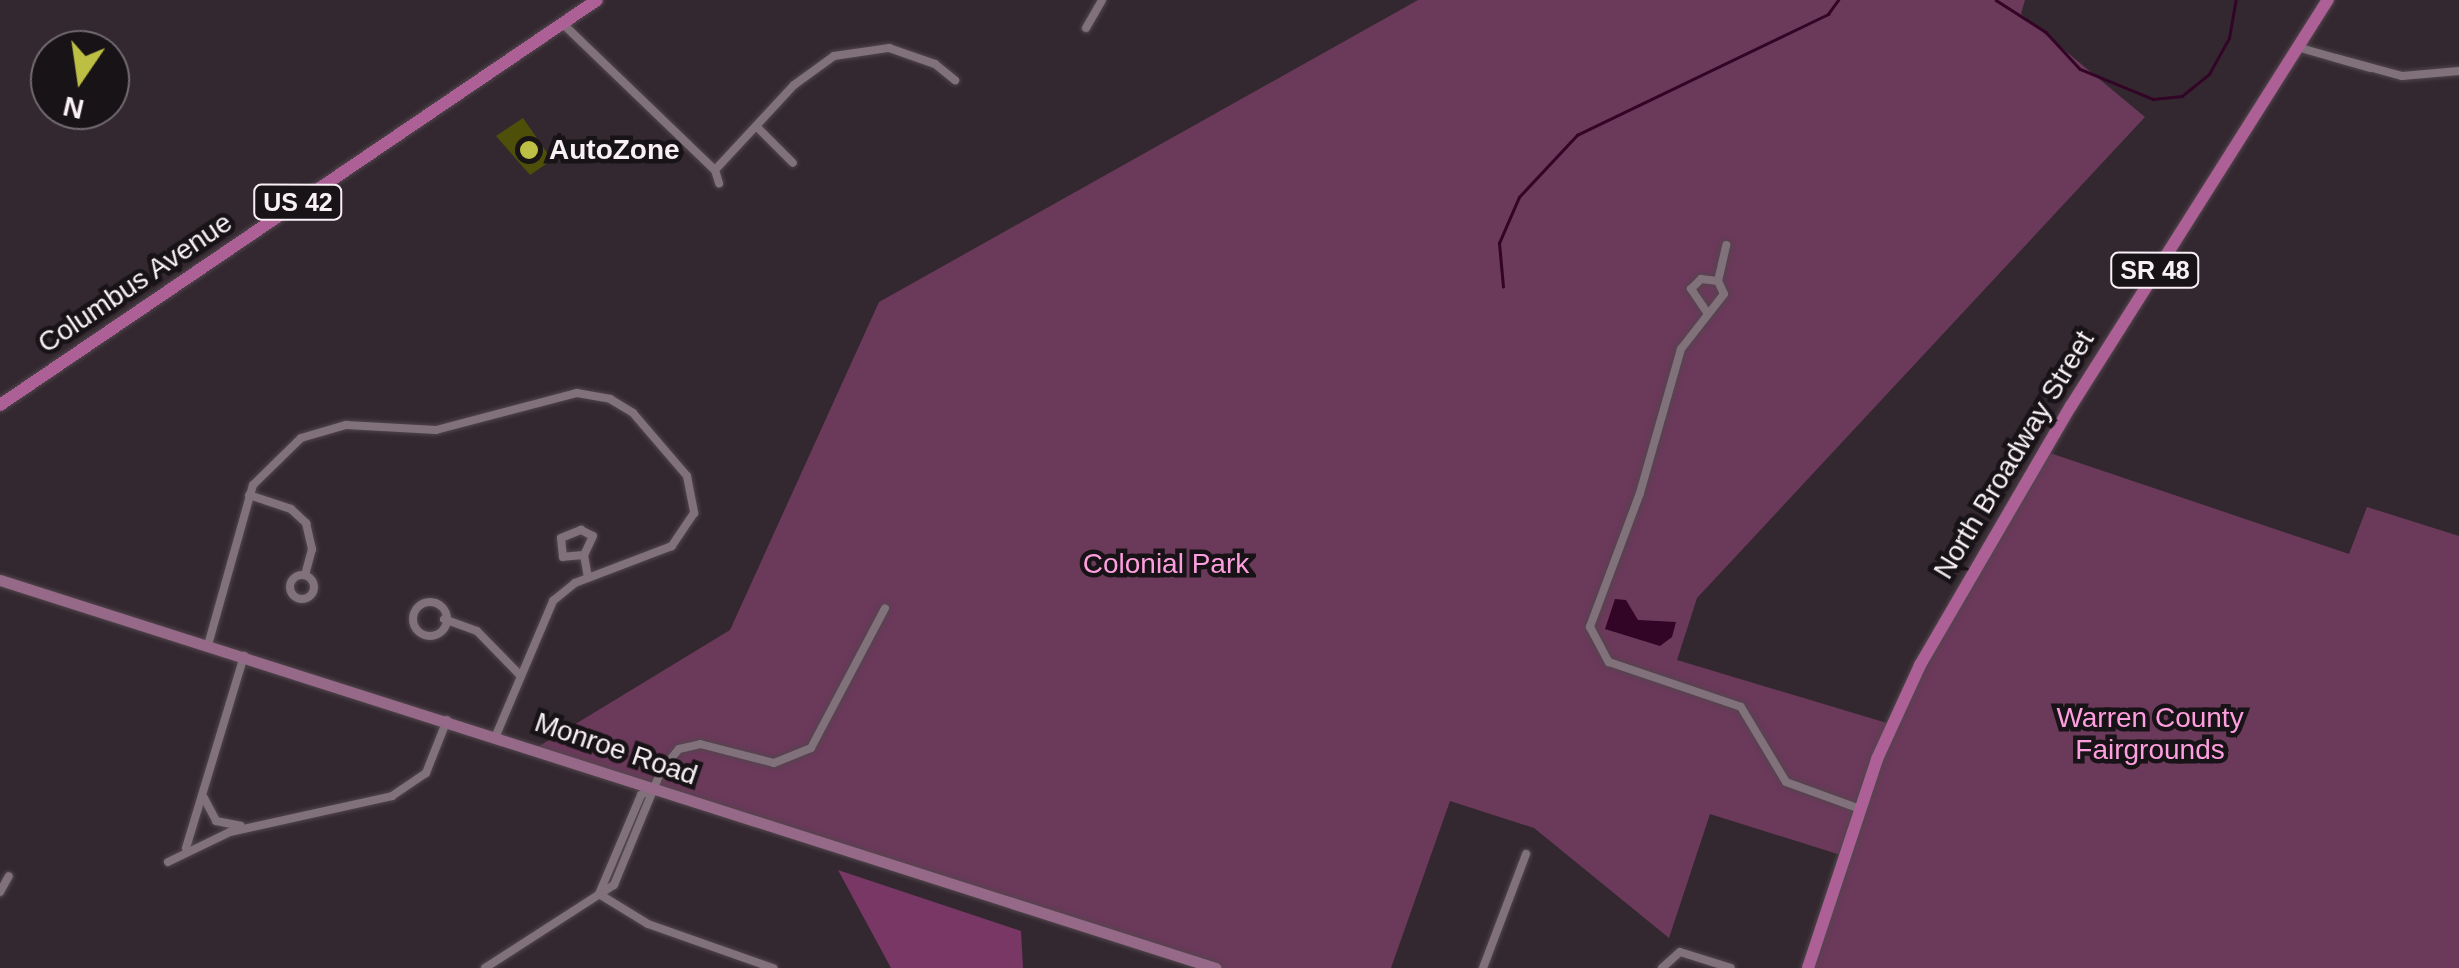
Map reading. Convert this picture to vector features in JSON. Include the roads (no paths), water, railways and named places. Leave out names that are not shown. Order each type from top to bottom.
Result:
[{"type":"main road","name":"Columbus Avenue","points":[[0,405],[597,0]]},
{"type":"main road","name":"North Broadway Street","points":[[1808,968],[1890,724],[1958,597],[2328,0]]},
{"type":"street","points":[[1086,28],[1102,0]]},
{"type":"street","points":[[562,23],[716,170],[719,183]]},
{"type":"street","points":[[2298,47],[2402,76],[2459,71]]},
{"type":"street","points":[[716,170],[810,71],[861,48],[910,53],[955,80]]},
{"type":"street","points":[[756,126],[794,163]]},
{"type":"street","points":[[1726,246],[1718,281],[1724,294],[1706,311],[1681,350],[1640,494],[1590,627],[1609,662],[1740,707],[1786,782],[1860,809]]},
{"type":"street","points":[[1706,311],[1690,288],[1701,278],[1718,281]]},
{"type":"street","points":[[208,645],[249,495],[268,462],[326,428],[436,430],[564,395],[597,395],[648,428],[687,476],[696,507],[672,546],[588,578],[553,601],[496,735]]},
{"type":"street","points":[[249,495],[291,509],[306,523],[312,549],[305,575]]},
{"type":"street","points":[[588,531],[595,542],[584,555],[564,557],[560,538],[588,531]]},
{"type":"street","points":[[584,555],[588,578]]},
{"type":"street","name":"Monroe Road","points":[[0,580],[496,735],[1216,968]]},
{"type":"street","points":[[438,600],[444,619],[431,639],[419,635],[423,603],[438,600]]},
{"type":"street","points":[[485,968],[599,894],[628,863],[668,758],[686,746],[774,763],[811,748],[885,608]]},
{"type":"street","points":[[444,619],[477,630],[520,675]]},
{"type":"street","points":[[186,848],[244,656]]},
{"type":"street","points":[[168,862],[186,848],[250,826],[359,807],[410,786],[429,768],[446,720]]},
{"type":"street","points":[[599,894],[641,795],[654,787]]},
{"type":"street","points":[[204,798],[216,820],[250,826]]},
{"type":"street","points":[[1483,968],[1526,854]]},
{"type":"street","points":[[0,892],[9,876]]},
{"type":"street","points":[[599,894],[648,924],[772,968]]},
{"type":"street","points":[[1662,968],[1680,952],[1731,968]]},
{"type":"waterway","points":[[1503,287],[1499,243],[1519,197],[1577,135],[1828,14],[1838,0]]},
{"type":"waterway","points":[[1996,0],[2046,32],[2080,69],[2153,99],[2182,96],[2209,74],[2229,38],[2236,0]]},
{"type":"place","name":"AutoZone","points":[[529,150]]},
{"type":"park label","name":"Colonial Park","points":[[1166,564]]},
{"type":"park label","name":"Warren County Fairgrounds","points":[[2150,734]]}]
